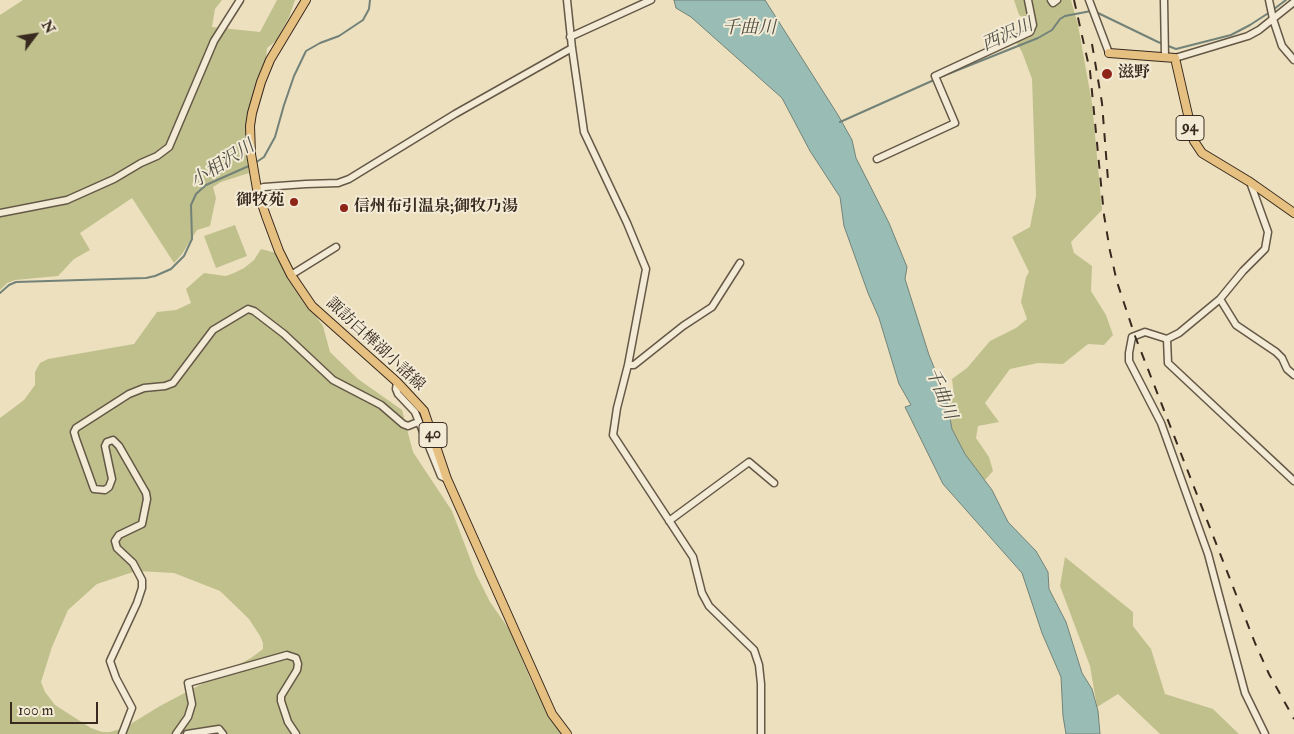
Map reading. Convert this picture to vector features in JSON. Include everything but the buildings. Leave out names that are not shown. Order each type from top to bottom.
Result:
[{"type":"main road","name":"諏訪白樺湖小諸線","points":[[306,0],[270,60],[261,82],[250,126],[251,154],[257,190],[279,251],[291,275],[312,306],[397,382],[424,411],[446,479],[552,714],[568,734]]},
{"type":"main road","points":[[1109,53],[1165,53],[1175,58]]},
{"type":"main road","name":"94","points":[[1175,58],[1194,142],[1202,153],[1250,182],[1294,213]]},
{"type":"street","points":[[0,213],[46,202],[67,200],[114,179],[157,156],[169,146],[214,41],[240,0]]},
{"type":"street","points":[[567,0],[570,36],[584,132],[646,268],[613,435],[693,557],[702,594],[709,606],[754,650],[762,684],[762,734]]},
{"type":"street","points":[[570,36],[651,0]]},
{"type":"street","points":[[876,159],[955,123],[935,76],[1030,32],[1033,25],[1028,0]]},
{"type":"street","points":[[1051,0],[1053,3],[1057,0]]},
{"type":"street","points":[[1089,0],[1109,53]]},
{"type":"street","points":[[1164,0],[1165,53]]},
{"type":"street","points":[[1175,58],[1248,36],[1259,30],[1272,17],[1294,2]]},
{"type":"street","points":[[1270,4],[1272,17],[1282,46],[1294,60]]},
{"type":"street","points":[[257,190],[264,187],[338,184],[349,180],[455,114],[572,48]]},
{"type":"street","points":[[1250,182],[1268,232],[1265,249],[1243,271],[1220,299],[1188,327],[1167,339],[1145,332],[1132,338],[1129,361],[1161,423],[1208,554],[1245,692],[1265,734]]},
{"type":"street","points":[[291,275],[336,247]]},
{"type":"street","points":[[628,365],[634,365],[683,326],[712,307],[740,263]]},
{"type":"street","points":[[1220,299],[1236,325],[1276,352],[1282,358],[1287,369],[1294,374]]},
{"type":"street","points":[[122,734],[132,708],[116,678],[110,661],[137,603],[142,588],[142,580],[133,563],[117,548],[115,541],[119,536],[142,524],[147,499],[146,493],[128,460],[113,440],[107,442],[105,446],[112,479],[110,487],[105,490],[94,489],[76,439],[74,432],[76,428],[129,394],[144,388],[165,386],[173,383],[213,330],[248,309],[254,311],[284,334],[333,380],[381,405],[403,424],[408,426],[418,422]]},
{"type":"street","points":[[1167,339],[1168,362],[1294,481]]},
{"type":"street","points":[[397,382],[396,389],[398,394],[415,412],[441,476],[446,479]]},
{"type":"street","points":[[670,521],[749,462],[774,483]]},
{"type":"street","points":[[176,734],[188,717],[192,704],[188,683],[287,655],[296,658],[298,664],[297,670],[281,696],[281,701],[288,722],[296,734]]},
{"type":"street","points":[[187,734],[219,729],[223,734]]},
{"type":"green space","points":[[23,0],[222,0],[215,9],[212,27],[260,32],[277,0],[295,0],[289,17],[276,41],[267,48],[266,60],[253,95],[246,144],[249,173],[221,182],[213,187],[216,198],[210,226],[197,230],[174,263],[132,198],[80,233],[90,250],[74,259],[58,276],[15,280],[7,283],[0,290],[0,15]]},
{"type":"green space","points":[[1014,0],[1071,0],[1078,25],[1092,103],[1102,210],[1071,242],[1074,253],[1092,266],[1091,291],[1106,315],[1113,335],[1104,345],[1088,344],[1063,364],[1038,363],[1010,369],[985,403],[999,422],[978,426],[976,438],[989,457],[993,471],[985,480],[966,456],[952,429],[948,406],[954,395],[952,379],[967,368],[990,341],[1016,328],[1027,319],[1021,302],[1026,277],[1029,272],[1012,237],[1030,227],[1036,196],[1032,79],[1022,52],[1016,42],[1030,37],[1034,30],[1028,20],[1019,15]]},
{"type":"green space","points":[[235,225],[247,256],[216,268],[204,236]]},
{"type":"green space","points":[[261,249],[276,253],[294,286],[323,326],[330,352],[358,379],[402,410],[413,452],[452,511],[476,574],[490,602],[509,629],[532,683],[561,734],[0,734],[0,418],[24,400],[35,385],[35,372],[40,363],[48,359],[134,344],[157,312],[176,310],[191,303],[186,289],[204,273],[226,276],[244,268],[254,260]],"holes":[[[136,571],[174,573],[220,591],[249,619],[260,636],[263,649],[251,658],[160,706],[124,728],[110,732],[102,732],[91,728],[55,705],[45,692],[41,682],[52,647],[68,610],[97,584]]]},
{"type":"green space","points":[[1065,557],[1133,612],[1133,626],[1151,649],[1165,694],[1213,709],[1239,734],[1160,734],[1118,694],[1097,707],[1090,666],[1060,586]]},
{"type":"water","name":"千曲川","points":[[674,0],[765,0],[838,115],[852,140],[856,158],[889,223],[907,267],[905,279],[929,355],[946,397],[952,429],[965,454],[992,490],[1008,522],[1036,551],[1048,572],[1049,589],[1066,622],[1082,673],[1092,689],[1098,711],[1100,734],[1066,734],[1061,677],[1042,633],[1022,573],[943,484],[905,407],[911,405],[899,384],[879,318],[844,226],[840,197],[810,151],[782,98],[691,17],[676,8]]},
{"type":"waterway","name":"小相沢川","points":[[255,163],[264,157],[275,137],[294,76],[306,51],[339,36],[363,20],[369,9],[370,0]]},
{"type":"waterway","name":"西沢川","points":[[1274,9],[1286,0]]},
{"type":"waterway","name":"西沢川","points":[[938,78],[1038,38],[1052,30],[1060,19],[1065,16],[1091,11]]},
{"type":"waterway","name":"西沢川","points":[[1096,12],[1176,49],[1231,35],[1270,12]]},
{"type":"waterway","name":"西沢川","points":[[840,122],[934,80]]},
{"type":"waterway","name":"小相沢川","points":[[0,293],[16,282],[146,278],[171,269],[184,256],[192,239],[191,205],[196,194],[206,185],[251,165]]},
{"type":"railway","points":[[1074,0],[1090,71],[1104,215],[1117,282],[1135,336],[1255,643],[1269,674],[1294,719]]},
{"type":"railway","points":[[1092,44],[1102,103],[1108,180]]},
{"type":"place","name":"滋野","points":[[1107,74]]},
{"type":"place","name":"御牧苑","points":[[294,202]]},
{"type":"place","name":"信州布引温泉;御牧乃湯","points":[[344,208]]}]
